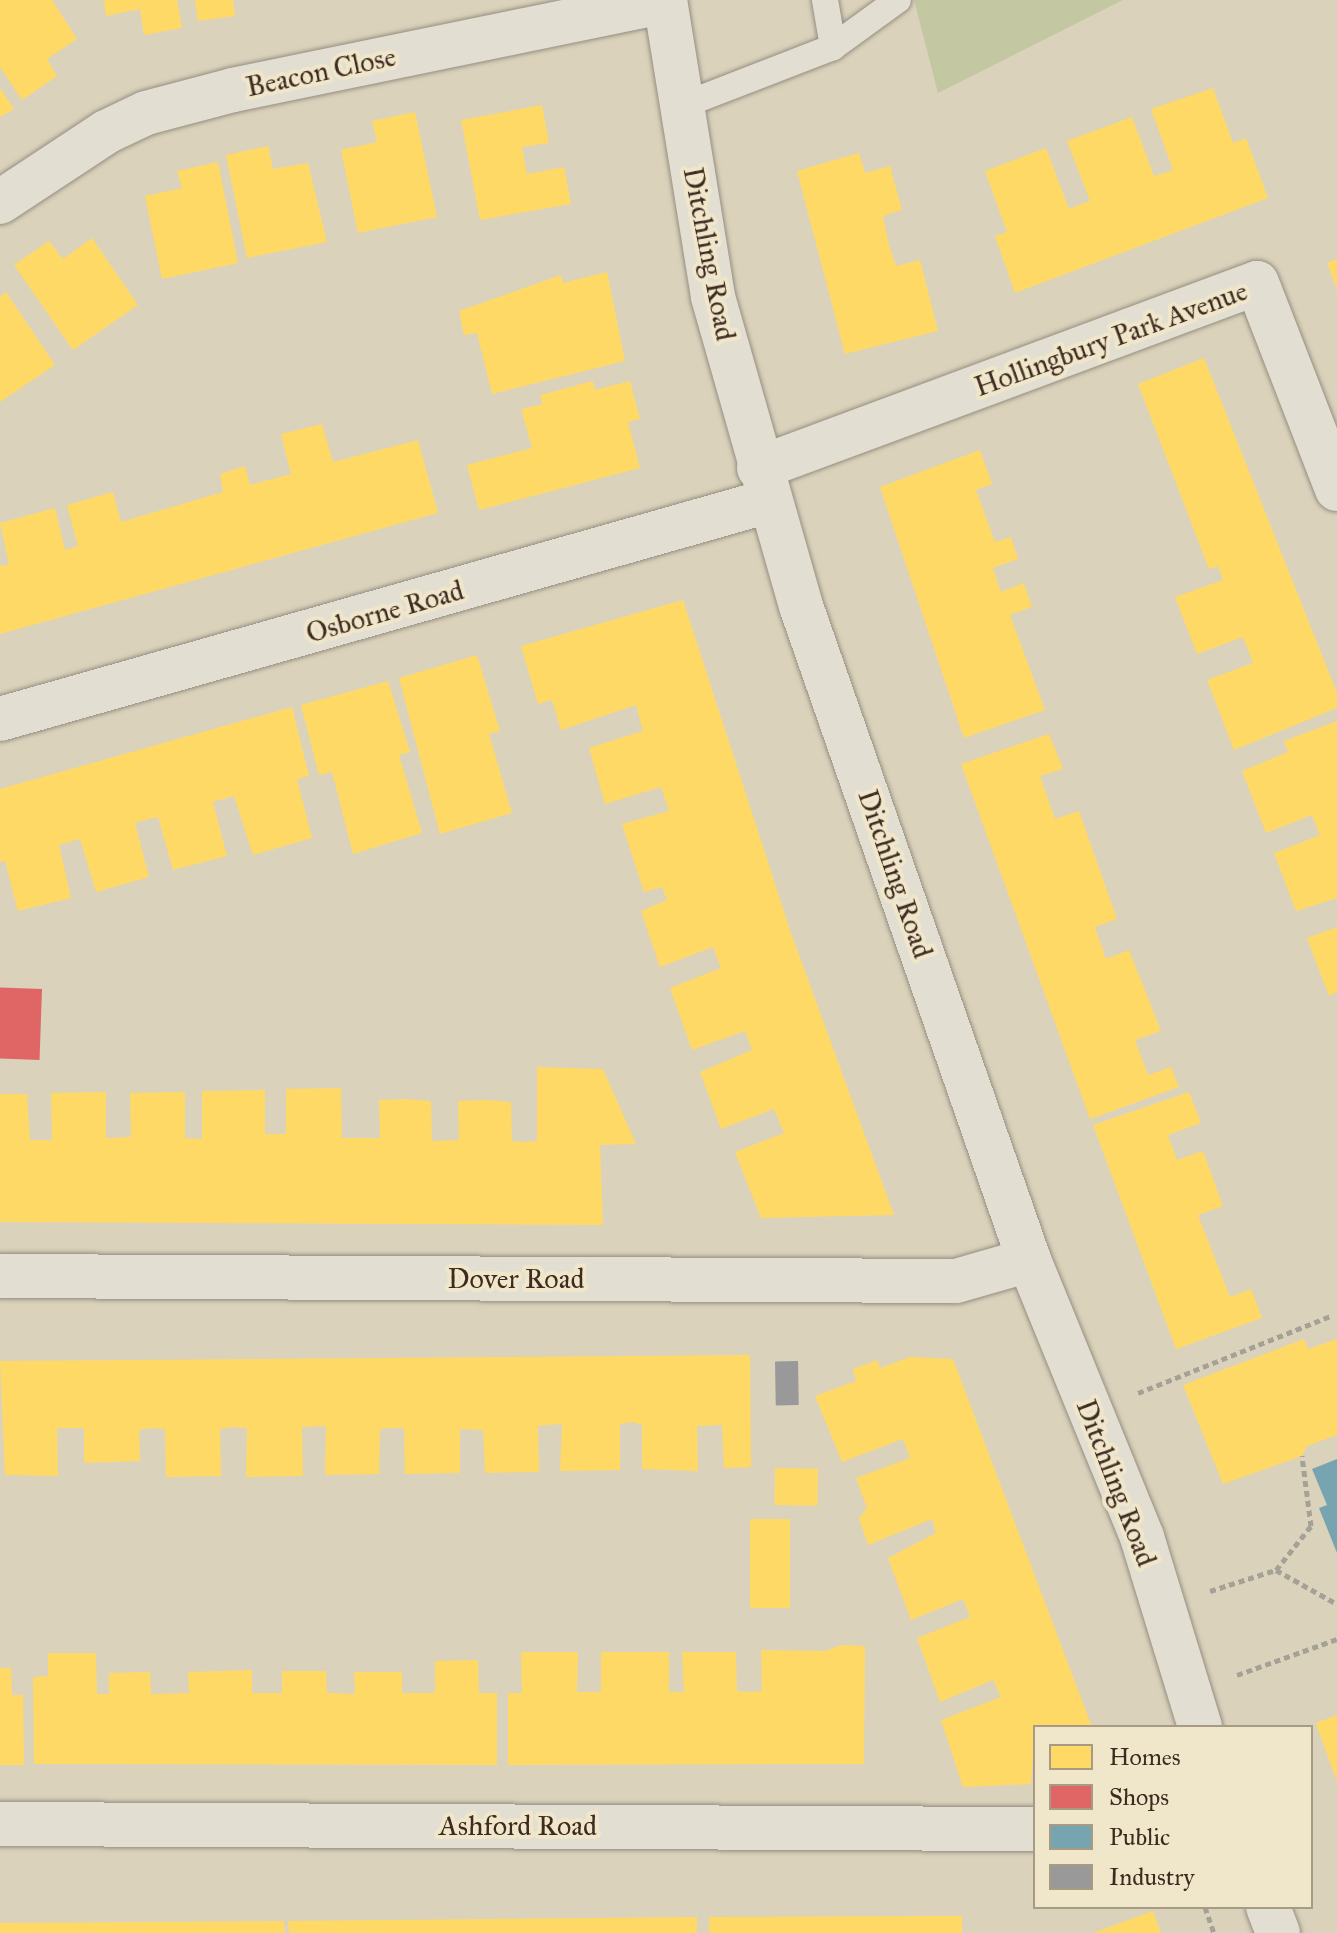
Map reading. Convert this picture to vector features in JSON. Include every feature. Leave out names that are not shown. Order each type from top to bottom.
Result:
[{"type":"street","name":"Ditchling Road","points":[[665,0],[713,297],[801,606],[1029,1260],[1142,1537],[1194,1711]]},
{"type":"street","name":"Beacon Close","points":[[0,202],[106,132],[146,113],[233,90],[665,0]]},
{"type":"street","name":"Hollingbury Park Avenue","points":[[764,484],[1257,283],[1335,479]]},
{"type":"street","name":"Osborne Road","points":[[0,719],[764,484]]},
{"type":"street","name":"Dover Road","points":[[0,1276],[956,1281],[1029,1260]]},
{"type":"street","name":"Ashford Road","points":[[0,1824],[1033,1829]]},
{"type":"street","points":[[1269,1909],[1278,1933]]},
{"type":"lane","points":[[825,0],[833,47]]},
{"type":"lane","points":[[681,106],[833,47],[898,0]]},
{"type":"path","points":[[1089,1413],[1331,1316]]},
{"type":"path","points":[[1162,1606],[1276,1570],[1311,1526],[1302,1456]]},
{"type":"path","points":[[1276,1570],[1337,1604]]},
{"type":"path","points":[[1194,1711],[1337,1639]]},
{"type":"path","points":[[1206,1909],[1214,1933]]},
{"type":"green space","points":[[914,0],[1123,0],[938,93]]},
{"type":"building: Homes","points":[[0,0],[52,0],[77,39],[47,59],[57,76],[22,100],[0,67]]},
{"type":"building: Homes","points":[[104,0],[177,0],[182,28],[144,35],[140,9],[106,16]]},
{"type":"building: Homes","points":[[195,0],[233,0],[235,16],[198,21]]},
{"type":"building: Homes","points":[[0,88],[14,109],[0,117]]},
{"type":"building: Homes","points":[[1213,88],[1233,143],[1246,138],[1268,198],[1015,293],[995,236],[1007,232],[985,171],[1046,148],[1069,209],[1090,201],[1067,141],[1132,117],[1154,176],[1168,172],[1173,170],[1151,109]]},
{"type":"building: Homes","points":[[542,105],[549,143],[522,147],[527,174],[564,167],[571,204],[480,220],[461,120]]},
{"type":"building: Homes","points":[[415,112],[437,217],[358,233],[341,150],[377,142],[372,121]]},
{"type":"building: Homes","points":[[268,146],[273,169],[308,163],[327,242],[247,258],[226,155]]},
{"type":"building: Homes","points":[[859,153],[865,173],[890,166],[902,210],[883,216],[889,245],[896,266],[920,260],[938,331],[845,354],[797,171]]},
{"type":"building: Homes","points":[[218,162],[238,263],[162,279],[145,196],[182,188],[177,171]]},
{"type":"building: Homes","points":[[92,238],[138,305],[73,350],[14,265],[49,241],[63,259]]},
{"type":"building: Homes","points":[[1337,259],[1337,290],[1327,263]]},
{"type":"building: Homes","points":[[607,272],[625,361],[492,394],[477,333],[464,335],[459,311],[561,275],[563,283]]},
{"type":"building: Homes","points":[[6,292],[55,365],[0,402],[0,297]]},
{"type":"building: Homes","points":[[1204,358],[1337,693],[1337,708],[1234,750],[1207,680],[1253,663],[1243,637],[1197,654],[1175,597],[1223,580],[1218,566],[1209,569],[1138,384]]},
{"type":"building: Homes","points":[[593,381],[595,390],[630,381],[640,419],[628,422],[640,468],[479,510],[467,465],[532,448],[521,409],[543,404],[540,395]]},
{"type":"building: Homes","points":[[322,424],[333,462],[418,440],[438,513],[0,634],[0,566],[9,564],[0,523],[55,508],[65,550],[78,546],[67,505],[113,492],[121,522],[223,492],[220,474],[245,466],[250,485],[291,474],[281,434]]},
{"type":"building: Homes","points":[[980,450],[992,484],[976,490],[995,542],[1011,537],[1018,559],[993,568],[1001,592],[1024,583],[1032,607],[1010,615],[1045,710],[964,738],[880,487]]},
{"type":"building: Homes","points":[[683,600],[791,933],[894,1215],[761,1218],[735,1152],[784,1133],[774,1109],[721,1129],[700,1072],[752,1050],[745,1031],[692,1050],[670,988],[721,968],[713,947],[660,967],[641,911],[667,900],[662,887],[644,892],[622,824],[669,811],[661,787],[605,804],[589,748],[643,731],[636,705],[561,730],[552,700],[538,704],[521,646]]},
{"type":"building: Homes","points":[[477,655],[500,731],[489,734],[512,813],[440,834],[399,678]]},
{"type":"building: Homes","points":[[388,681],[410,752],[399,755],[422,833],[353,854],[332,772],[319,775],[301,705]]},
{"type":"building: Homes","points":[[292,707],[309,776],[297,779],[312,838],[253,855],[234,796],[213,802],[227,856],[173,870],[158,817],[145,820],[135,823],[149,877],[96,892],[80,839],[59,845],[71,898],[18,911],[5,861],[0,862],[0,789]]},
{"type":"building: Homes","points":[[1337,721],[1337,898],[1296,911],[1274,853],[1320,835],[1312,815],[1266,833],[1242,771],[1288,752],[1284,741]]},
{"type":"building: Homes","points":[[1049,734],[1063,769],[1040,776],[1055,819],[1079,811],[1117,919],[1095,927],[1106,959],[1129,950],[1161,1031],[1135,1040],[1148,1075],[1171,1067],[1179,1087],[1090,1119],[961,764]]},
{"type":"building: Homes","points":[[1337,927],[1337,992],[1329,996],[1307,938]]},
{"type":"building: Homes","points":[[537,1067],[603,1069],[636,1144],[600,1145],[603,1225],[0,1222],[0,1094],[27,1094],[30,1140],[52,1140],[51,1093],[106,1092],[106,1138],[131,1137],[130,1093],[185,1092],[185,1138],[202,1139],[202,1091],[265,1090],[265,1134],[286,1134],[286,1089],[341,1088],[342,1138],[380,1138],[379,1100],[406,1099],[431,1101],[432,1141],[459,1140],[458,1101],[486,1100],[511,1102],[512,1141],[525,1142],[537,1141]]},
{"type":"building: Homes","points":[[1189,1092],[1201,1123],[1168,1135],[1177,1160],[1203,1151],[1223,1206],[1198,1215],[1230,1297],[1251,1289],[1262,1318],[1176,1349],[1093,1125]]},
{"type":"building: Homes","points":[[1304,1339],[1308,1349],[1337,1339],[1337,1435],[1307,1446],[1302,1456],[1223,1484],[1183,1385]]},
{"type":"building: Homes","points":[[750,1355],[751,1467],[724,1468],[722,1425],[697,1426],[698,1471],[642,1469],[642,1425],[632,1422],[620,1424],[620,1470],[560,1471],[562,1424],[538,1426],[539,1472],[485,1473],[483,1430],[460,1429],[460,1473],[405,1474],[404,1428],[392,1428],[380,1429],[379,1474],[325,1475],[326,1426],[302,1427],[303,1476],[246,1477],[247,1428],[232,1427],[220,1429],[221,1476],[166,1477],[165,1429],[139,1430],[140,1461],[84,1463],[84,1428],[57,1428],[58,1476],[5,1475],[0,1361]]},
{"type":"building: Homes","points":[[910,1357],[953,1359],[1091,1725],[1033,1725],[1031,1784],[963,1787],[941,1720],[1001,1697],[993,1680],[940,1702],[917,1638],[970,1617],[963,1599],[911,1620],[888,1558],[936,1533],[932,1519],[868,1545],[859,1518],[867,1508],[856,1478],[910,1458],[903,1439],[842,1462],[815,1396],[856,1381],[853,1369],[877,1360],[880,1368]]},
{"type":"building: Homes","points":[[775,1468],[818,1469],[817,1506],[774,1505]]},
{"type":"building: Homes","points":[[750,1519],[790,1519],[790,1608],[750,1608]]},
{"type":"building: Homes","points":[[841,1645],[865,1646],[864,1764],[508,1765],[508,1693],[522,1693],[521,1652],[578,1652],[577,1692],[601,1692],[601,1652],[669,1652],[669,1692],[684,1692],[682,1652],[736,1652],[737,1691],[750,1692],[762,1691],[761,1650],[826,1651]]},
{"type":"building: Homes","points":[[48,1653],[96,1653],[97,1694],[109,1694],[109,1673],[150,1672],[151,1694],[189,1693],[188,1672],[252,1670],[252,1693],[282,1693],[282,1671],[326,1671],[327,1693],[355,1694],[354,1672],[402,1672],[402,1693],[435,1693],[435,1661],[478,1660],[479,1693],[497,1693],[497,1765],[34,1764],[33,1677],[48,1676]]},
{"type":"building: Homes","points":[[0,1668],[11,1668],[12,1695],[23,1695],[24,1765],[0,1765]]},
{"type":"building: Homes","points":[[1337,1715],[1337,1782],[1316,1723]]},
{"type":"building: Homes","points":[[1153,1911],[1160,1933],[1093,1933]]},
{"type":"building: Homes","points":[[962,1916],[962,1933],[709,1933],[709,1917]]},
{"type":"building: Homes","points":[[697,1917],[697,1933],[289,1933],[288,1921]]},
{"type":"building: Homes","points":[[284,1921],[285,1933],[0,1933],[0,1923]]},
{"type":"building: Shops","points":[[0,988],[42,989],[40,1060],[0,1059]]},
{"type":"building: Public","points":[[1337,1459],[1337,1553],[1319,1508],[1327,1505],[1312,1469]]},
{"type":"building: Industry","points":[[775,1361],[798,1361],[799,1405],[776,1405]]}]
